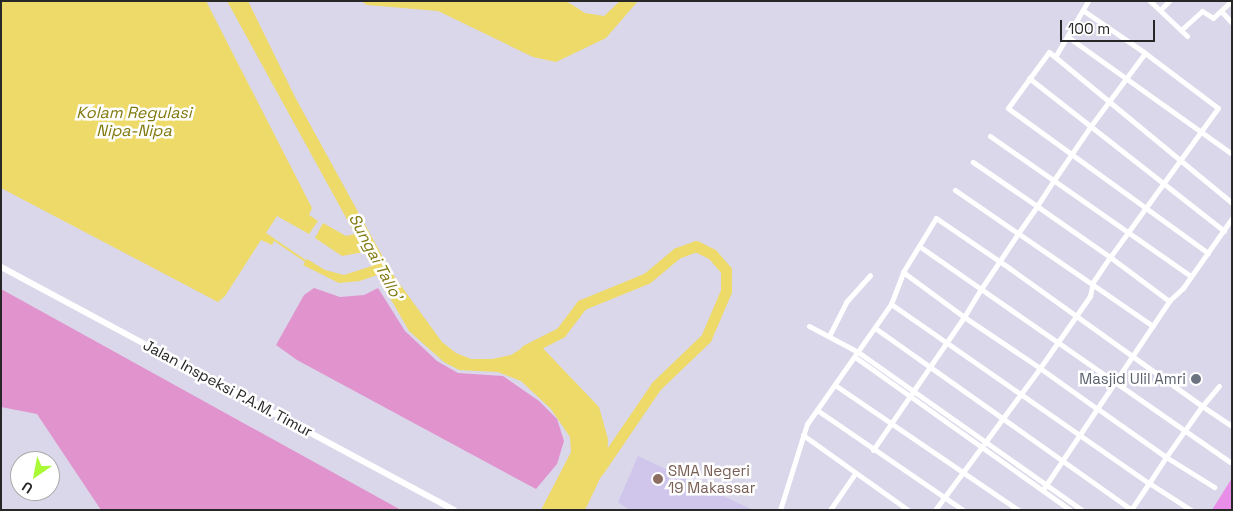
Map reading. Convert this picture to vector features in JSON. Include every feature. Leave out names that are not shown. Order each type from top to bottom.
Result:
[{"type":"street","points":[[1056,57],[1088,1]]},
{"type":"street","points":[[1150,1],[1188,36]]},
{"type":"street","points":[[1160,10],[1169,1]]},
{"type":"street","points":[[1181,30],[1202,11],[1213,18],[1231,1]]},
{"type":"street","points":[[935,510],[980,446],[1040,368],[1056,342],[1090,296],[1093,282],[1110,257],[1161,183],[1218,108],[1145,53],[1084,11]]},
{"type":"street","points":[[1221,11],[1232,23]]},
{"type":"street","points":[[1068,36],[1232,154]]},
{"type":"street","points":[[1208,253],[1073,152],[1008,108],[1046,53],[1056,57],[1108,103],[1232,203]]},
{"type":"street","points":[[873,450],[910,398],[1090,127],[1145,53]]},
{"type":"street","points":[[1029,78],[1224,231]]},
{"type":"street","points":[[990,136],[1191,276]]},
{"type":"street","points":[[973,162],[1110,257],[1169,301]]},
{"type":"street","points":[[955,190],[1093,282],[1152,326]]},
{"type":"street","points":[[780,510],[802,435],[817,410],[891,304],[903,272],[936,218],[1076,316],[1134,354],[1202,406],[1232,426]]},
{"type":"street","points":[[1044,488],[1169,301],[1191,276],[1232,218]]},
{"type":"street","points":[[919,246],[1113,383],[1230,462]]},
{"type":"street","name":"Jalan Inspeksi P.A.M. Timur","points":[[1,267],[454,510]]},
{"type":"street","points":[[903,272],[964,317],[1166,457],[1214,487]]},
{"type":"street","points":[[829,336],[846,302],[870,275]]},
{"type":"street","points":[[891,304],[946,344],[1191,510]]},
{"type":"street","points":[[809,326],[829,336],[913,391],[984,441],[1070,510]]},
{"type":"street","points":[[875,328],[1001,419],[1132,508],[1139,510]]},
{"type":"street","points":[[856,355],[910,398],[1044,488],[1082,510]]},
{"type":"street","points":[[835,385],[890,425],[962,471],[1018,510]]},
{"type":"street","points":[[1132,508],[1183,431],[1219,386]]},
{"type":"street","points":[[817,410],[963,510]]},
{"type":"street","points":[[802,435],[854,474],[908,510]]},
{"type":"street","points":[[830,510],[854,474]]},
{"type":"shaded area","points":[[314,288],[340,297],[364,295],[378,288],[405,331],[437,361],[458,373],[503,376],[539,401],[557,419],[564,441],[557,464],[536,489],[297,360],[276,345],[304,295]]},
{"type":"shaded area","points":[[1,289],[401,510],[101,510],[37,414],[1,407]]},
{"type":"shaded area","name":"SMA Negeri 19 Makassar","points":[[638,456],[753,510],[629,510],[618,502]]},
{"type":"shaded area","points":[[1232,478],[1232,510],[1212,510]]},
{"type":"water","name":"Kolam Regulasi Nipa-Nipa","points":[[1,1],[206,1],[312,208],[309,215],[318,221],[309,234],[277,216],[266,233],[275,239],[272,245],[261,240],[225,296],[218,302],[1,188]]},
{"type":"water","points":[[227,1],[248,1],[295,97],[391,272],[442,342],[456,353],[471,359],[492,359],[511,355],[535,340],[599,407],[608,439],[607,464],[585,510],[541,510],[571,452],[570,437],[551,409],[521,381],[498,372],[459,370],[444,362],[409,331],[377,275],[360,281],[339,283],[303,265],[307,259],[325,270],[344,275],[372,266],[364,252],[342,256],[315,238],[323,223],[346,236],[355,234]]},
{"type":"water","points":[[361,1],[566,1],[585,13],[604,16],[620,1],[638,1],[606,38],[556,62],[533,57],[438,11],[367,5]]},
{"type":"waterway","points":[[273,239],[307,262]]},
{"type":"waterway","name":"Sungai Tallo'","points":[[526,350],[561,332],[581,305],[647,278],[677,253],[696,246],[712,254],[726,270],[726,291],[706,338],[656,386],[598,471]]},
{"type":"place","name":"Masjid Ulil Amri","points":[[1196,379]]},
{"type":"place","name":"SMA Negeri 19 Makassar","points":[[658,479]]}]
